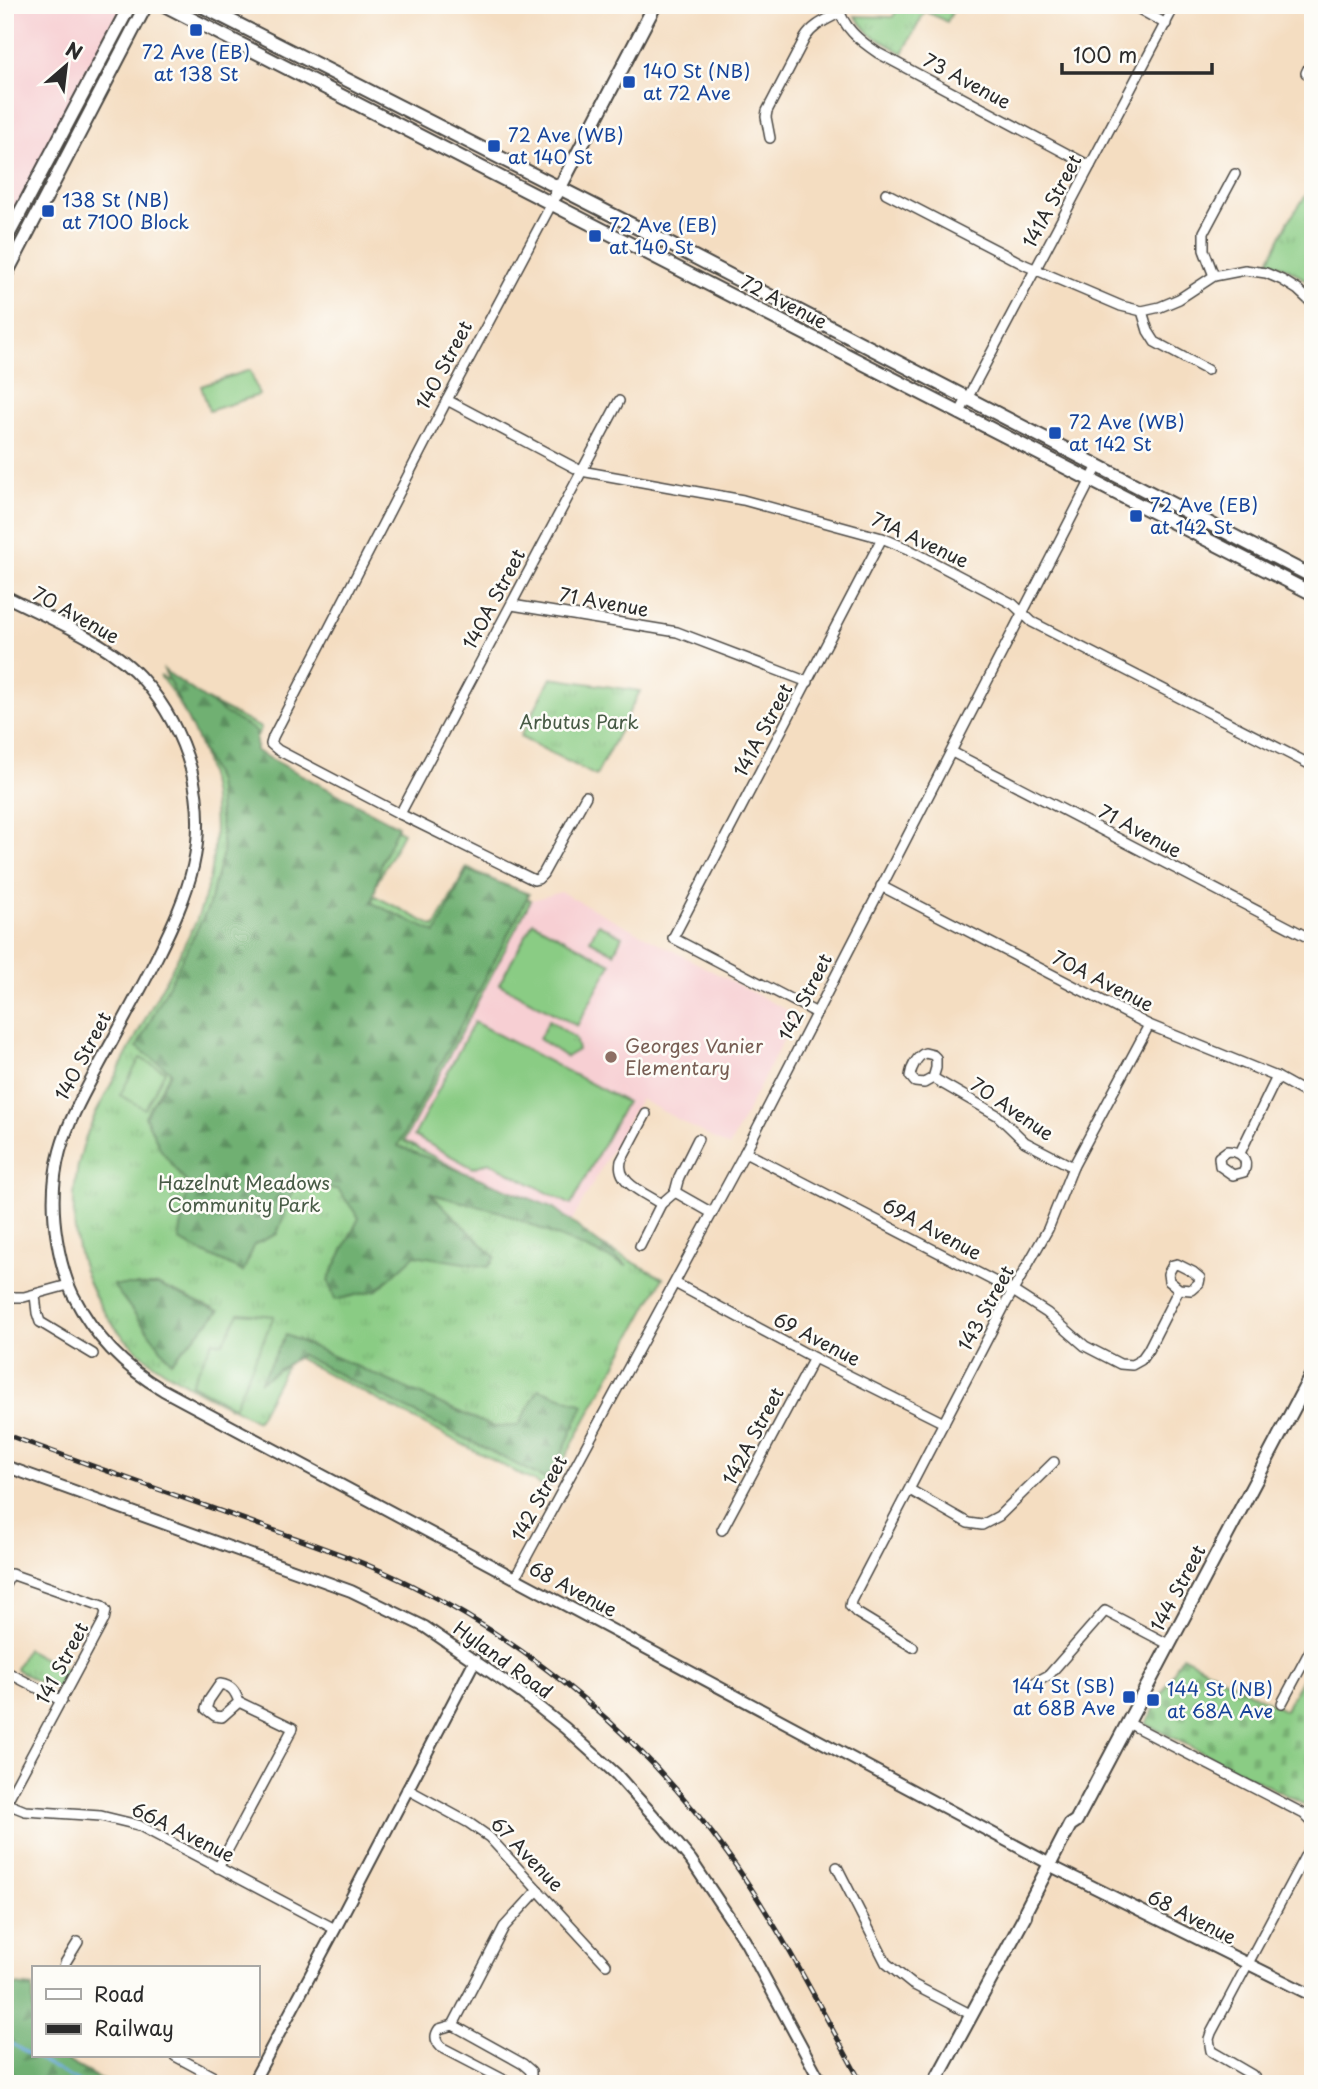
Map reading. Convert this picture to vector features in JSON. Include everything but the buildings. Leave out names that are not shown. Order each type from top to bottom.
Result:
[{"type":"main road","points":[[5,242],[130,5]]},
{"type":"main road","points":[[5,276],[146,5]]},
{"type":"main road","name":"72 Avenue","points":[[164,5],[1313,594]]},
{"type":"main road","name":"72 Avenue","points":[[200,5],[1313,577]]},
{"type":"main road","name":"140 Street","points":[[551,205],[655,5]]},
{"type":"main road","name":"144 Street","points":[[934,2084],[1311,1378]]},
{"type":"street","points":[[1132,5],[1166,24]]},
{"type":"street","name":"141A Street","points":[[959,414],[1175,5]]},
{"type":"street","points":[[770,138],[767,111],[805,38],[819,23],[839,9]]},
{"type":"street","name":"73 Avenue","points":[[839,9],[853,33],[878,53],[1090,166]]},
{"type":"street","points":[[1306,73],[1313,58]]},
{"type":"street","points":[[1214,276],[1204,250],[1204,232],[1235,174]]},
{"type":"street","points":[[886,193],[1036,269],[1121,306],[1142,311],[1180,299],[1214,276],[1245,270],[1266,273],[1298,289],[1313,304]]},
{"type":"street","name":"140 Street","points":[[400,814],[271,744],[447,400],[551,205]]},
{"type":"street","points":[[1142,311],[1150,336],[1155,342],[1208,370]]},
{"type":"street","name":"71A Avenue","points":[[447,400],[581,471],[743,500],[882,538],[1013,604],[1032,622],[1313,766]]},
{"type":"street","name":"140A Street","points":[[400,814],[619,401]]},
{"type":"street","name":"142 Street","points":[[515,1578],[745,1152],[1098,466]]},
{"type":"street","name":"141A Street","points":[[817,1013],[673,938],[882,538]]},
{"type":"street","name":"70 Avenue","points":[[5,596],[109,651],[144,680],[181,740],[195,785],[198,813],[195,856]]},
{"type":"street","name":"71 Avenue","points":[[512,605],[677,632],[808,682]]},
{"type":"street","name":"71 Avenue","points":[[952,752],[1313,940]]},
{"type":"street","points":[[400,814],[529,878],[538,879],[586,796]]},
{"type":"street","name":"140 Street","points":[[68,1285],[58,1248],[54,1215],[55,1180],[61,1149],[86,1090],[173,926],[187,890],[195,856]]},
{"type":"street","name":"70A Avenue","points":[[881,886],[1149,1025],[1277,1077],[1313,1097]]},
{"type":"street","name":"143 Street","points":[[913,1647],[857,1613],[850,1606],[851,1601],[1048,1229],[1073,1167],[1149,1025]]},
{"type":"street","points":[[1240,1153],[1277,1077]]},
{"type":"street","name":"70 Avenue","points":[[933,1078],[997,1115],[1025,1142],[1073,1167]]},
{"type":"street","points":[[646,1114],[619,1167],[625,1181],[661,1203]]},
{"type":"street","points":[[640,1247],[661,1203],[675,1192],[679,1177],[698,1139]]},
{"type":"street","name":"69A Avenue","points":[[745,1152],[1013,1291],[1047,1313],[1085,1346],[1120,1364],[1132,1365],[1141,1360],[1179,1289]]},
{"type":"street","points":[[675,1192],[712,1213]]},
{"type":"street","name":"69 Avenue","points":[[675,1283],[814,1358],[944,1423]]},
{"type":"street","points":[[5,1297],[35,1295],[68,1285]]},
{"type":"street","name":"68 Avenue","points":[[68,1285],[99,1336],[122,1362],[144,1378],[1052,1866],[1313,1996]]},
{"type":"street","points":[[35,1295],[40,1322],[93,1354]]},
{"type":"street","name":"142A Street","points":[[722,1530],[814,1358]]},
{"type":"street","points":[[910,1490],[968,1523],[982,1525],[999,1517],[1054,1462]]},
{"type":"street","name":"Hyland Road","points":[[5,1466],[351,1591],[407,1617],[529,1698],[583,1743],[624,1783],[667,1831],[708,1885],[745,1941],[822,2084]]},
{"type":"street","name":"141 Street","points":[[5,1585],[11,1574],[102,1606],[106,1611],[104,1620],[62,1701],[6,1803]]},
{"type":"street","points":[[1032,1684],[1049,1675],[1105,1611],[1170,1646]]},
{"type":"street","points":[[1282,1703],[1313,1645]]},
{"type":"street","points":[[252,2084],[475,1660]]},
{"type":"street","points":[[5,1671],[62,1701]]},
{"type":"street","points":[[218,1868],[293,1728],[239,1702]]},
{"type":"street","points":[[1128,1723],[1304,1814],[1313,1823]]},
{"type":"street","name":"67 Avenue","points":[[407,1789],[489,1837],[606,1964]]},
{"type":"street","name":"66A Avenue","points":[[6,1803],[25,1811],[101,1816],[138,1825],[335,1929]]},
{"type":"street","points":[[1260,2084],[1252,2075],[1211,2051],[1211,2033],[1313,1842]]},
{"type":"street","points":[[837,1867],[886,1963],[912,1984],[972,2015]]},
{"type":"street","points":[[453,2025],[504,1927],[538,1890]]},
{"type":"street","points":[[64,1966],[78,1942]]},
{"type":"street","points":[[512,2084],[437,2043],[439,2029],[453,2025],[528,2068],[531,2074],[528,2084]]},
{"type":"street","points":[[179,2058],[227,2084]]},
{"type":"shaded area","points":[[5,5],[124,5],[5,238]]},
{"type":"shaded area","name":"Georges Vanier Elementary","points":[[561,892],[796,1015],[729,1147],[640,1099],[568,1228],[404,1141],[531,900]]},
{"type":"green space","points":[[899,5],[956,5],[947,22],[925,11],[903,53],[870,34],[855,16],[893,17]]},
{"type":"green space","points":[[1313,185],[1311,283],[1287,268],[1269,261],[1288,222]]},
{"type":"green space","points":[[250,370],[259,395],[209,411],[201,386]]},
{"type":"green space","points":[[164,670],[225,713],[256,731],[256,751],[398,826],[382,861],[372,903],[436,933],[467,870],[529,894],[398,1146],[554,1208],[627,1266],[501,1212],[431,1194],[495,1257],[488,1267],[415,1255],[377,1290],[335,1300],[328,1280],[359,1218],[338,1189],[294,1189],[277,1234],[255,1244],[243,1272],[179,1241],[188,1185],[161,1150],[145,1116],[171,1072],[137,1047],[208,908],[223,852],[217,781]]},
{"type":"green space","name":"Hazelnut Meadows Community Park","points":[[160,676],[261,728],[249,752],[403,833],[371,894],[435,927],[467,867],[531,900],[404,1141],[663,1278],[548,1489],[292,1355],[257,1421],[189,1386],[150,1361],[124,1337],[103,1310],[88,1280],[78,1248],[74,1215],[75,1181],[82,1148],[95,1115],[196,922],[207,890],[213,858],[215,826],[206,764],[180,704]]},
{"type":"green space","name":"Arbutus Park","points":[[551,678],[640,691],[596,776],[520,737]]},
{"type":"green space","points":[[533,922],[611,964],[577,1026],[499,984]]},
{"type":"green space","points":[[598,924],[622,936],[614,953],[590,940]]},
{"type":"green space","points":[[549,1020],[575,1038],[578,1050],[566,1057],[539,1039]]},
{"type":"green space","points":[[474,1022],[626,1102],[571,1205],[489,1162],[473,1168],[414,1136]]},
{"type":"green space","points":[[140,1058],[165,1071],[145,1109],[120,1095]]},
{"type":"green space","points":[[113,1285],[159,1285],[219,1311],[171,1362]]},
{"type":"green space","points":[[239,1313],[274,1316],[234,1407],[191,1384],[213,1341],[223,1343]]},
{"type":"green space","points":[[286,1335],[493,1427],[518,1426],[539,1389],[584,1405],[549,1481],[301,1355],[260,1382]]},
{"type":"green space","points":[[26,1649],[70,1672],[65,1683],[48,1686],[16,1669]]},
{"type":"green space","points":[[1182,1656],[1285,1711],[1313,1658],[1313,1809],[1146,1724]]},
{"type":"green space","points":[[5,1984],[32,1987],[32,2058],[62,2058],[109,2084],[20,2084],[5,2062]]},
{"type":"waterway","points":[[5,2040],[32,2055]]},
{"type":"waterway","points":[[36,2058],[82,2084]]},
{"type":"railway","points":[[5,1434],[375,1568],[457,1610],[545,1668],[625,1736],[697,1814],[748,1883],[799,1968],[862,2084]]},
{"type":"place","name":"72 Ave (EB) at 138 St","points":[[196,30]]},
{"type":"place","name":"140 St (NB) at 72 Ave","points":[[629,82]]},
{"type":"place","name":"72 Ave (WB) at 140 St","points":[[494,146]]},
{"type":"place","name":"138 St (NB) at 7100 Block","points":[[48,211]]},
{"type":"place","name":"72 Ave (EB) at 140 St","points":[[595,236]]},
{"type":"place","name":"72 Ave (WB) at 142 St","points":[[1055,433]]},
{"type":"place","name":"72 Ave (EB) at 142 St","points":[[1136,516]]},
{"type":"place","name":"Georges Vanier Elementary","points":[[611,1057]]},
{"type":"place","name":"144 St (SB) at 68B Ave","points":[[1129,1697]]},
{"type":"place","name":"144 St (NB) at 68A Ave","points":[[1153,1700]]}]
